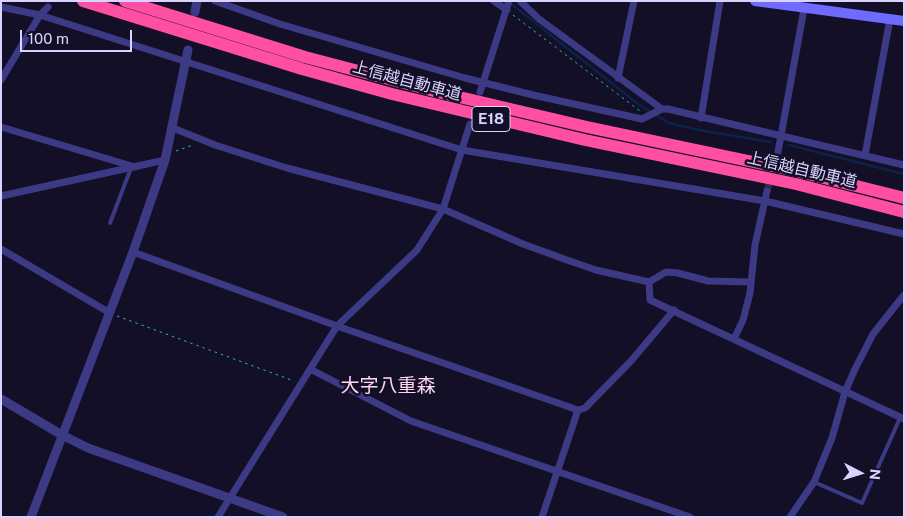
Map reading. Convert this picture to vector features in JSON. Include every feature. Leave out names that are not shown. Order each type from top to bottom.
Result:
[{"type":"highway","name":"上信越自動車道","points":[[84,1],[278,62],[392,94],[585,140],[796,184],[904,212]]},
{"type":"highway","name":"上信越自動車道","points":[[125,1],[305,57],[438,92],[587,127],[805,173],[904,198]]},
{"type":"main road","points":[[755,1],[904,21]]},
{"type":"street","points":[[195,12],[197,1]]},
{"type":"street","points":[[215,1],[280,24],[484,82],[631,117],[642,118],[660,110]]},
{"type":"street","points":[[480,92],[508,7],[494,1]]},
{"type":"street","points":[[520,1],[539,19],[660,110],[782,135],[904,165]]},
{"type":"street","points":[[618,78],[634,1]]},
{"type":"street","points":[[702,118],[720,1]]},
{"type":"street","points":[[1,7],[40,15],[462,150],[765,201],[904,234]]},
{"type":"street","points":[[1,80],[40,15],[48,7]]},
{"type":"street","points":[[778,152],[804,9]]},
{"type":"street","points":[[865,155],[890,19]]},
{"type":"street","points":[[31,517],[133,252],[166,156],[188,50]]},
{"type":"street","points":[[218,517],[337,326],[417,250],[443,209],[470,124]]},
{"type":"street","points":[[1,127],[133,168]]},
{"type":"street","points":[[173,128],[287,168],[443,209],[523,244],[596,270],[649,282],[666,272],[678,273],[708,281],[750,282]]},
{"type":"street","points":[[1,196],[133,168],[166,156]]},
{"type":"street","points":[[734,339],[742,320],[755,245],[767,191]]},
{"type":"street","points":[[1,249],[110,313]]},
{"type":"street","points":[[133,252],[578,410],[586,408],[631,361],[674,310]]},
{"type":"street","points":[[649,282],[650,300],[902,419]]},
{"type":"street","points":[[790,517],[814,482],[832,438],[845,392],[873,334],[904,295]]},
{"type":"street","points":[[310,369],[411,421],[690,517]]},
{"type":"street","points":[[1,399],[62,435],[117,459],[282,517]]},
{"type":"street","points":[[542,517],[578,410]]},
{"type":"lane","points":[[110,223],[133,168]]},
{"type":"lane","points":[[814,482],[862,502],[902,419]]},
{"type":"path","points":[[508,7],[648,115]]},
{"type":"path","points":[[166,156],[186,149],[202,139]]},
{"type":"path","points":[[110,313],[301,384]]},
{"type":"waterway","points":[[510,3],[638,104],[669,123],[771,142]]},
{"type":"waterway","points":[[789,145],[904,174]]},
{"type":"tunnel","points":[[767,191],[778,152]]},
{"type":"district","name":"大字八重森","points":[[388,386]]}]
